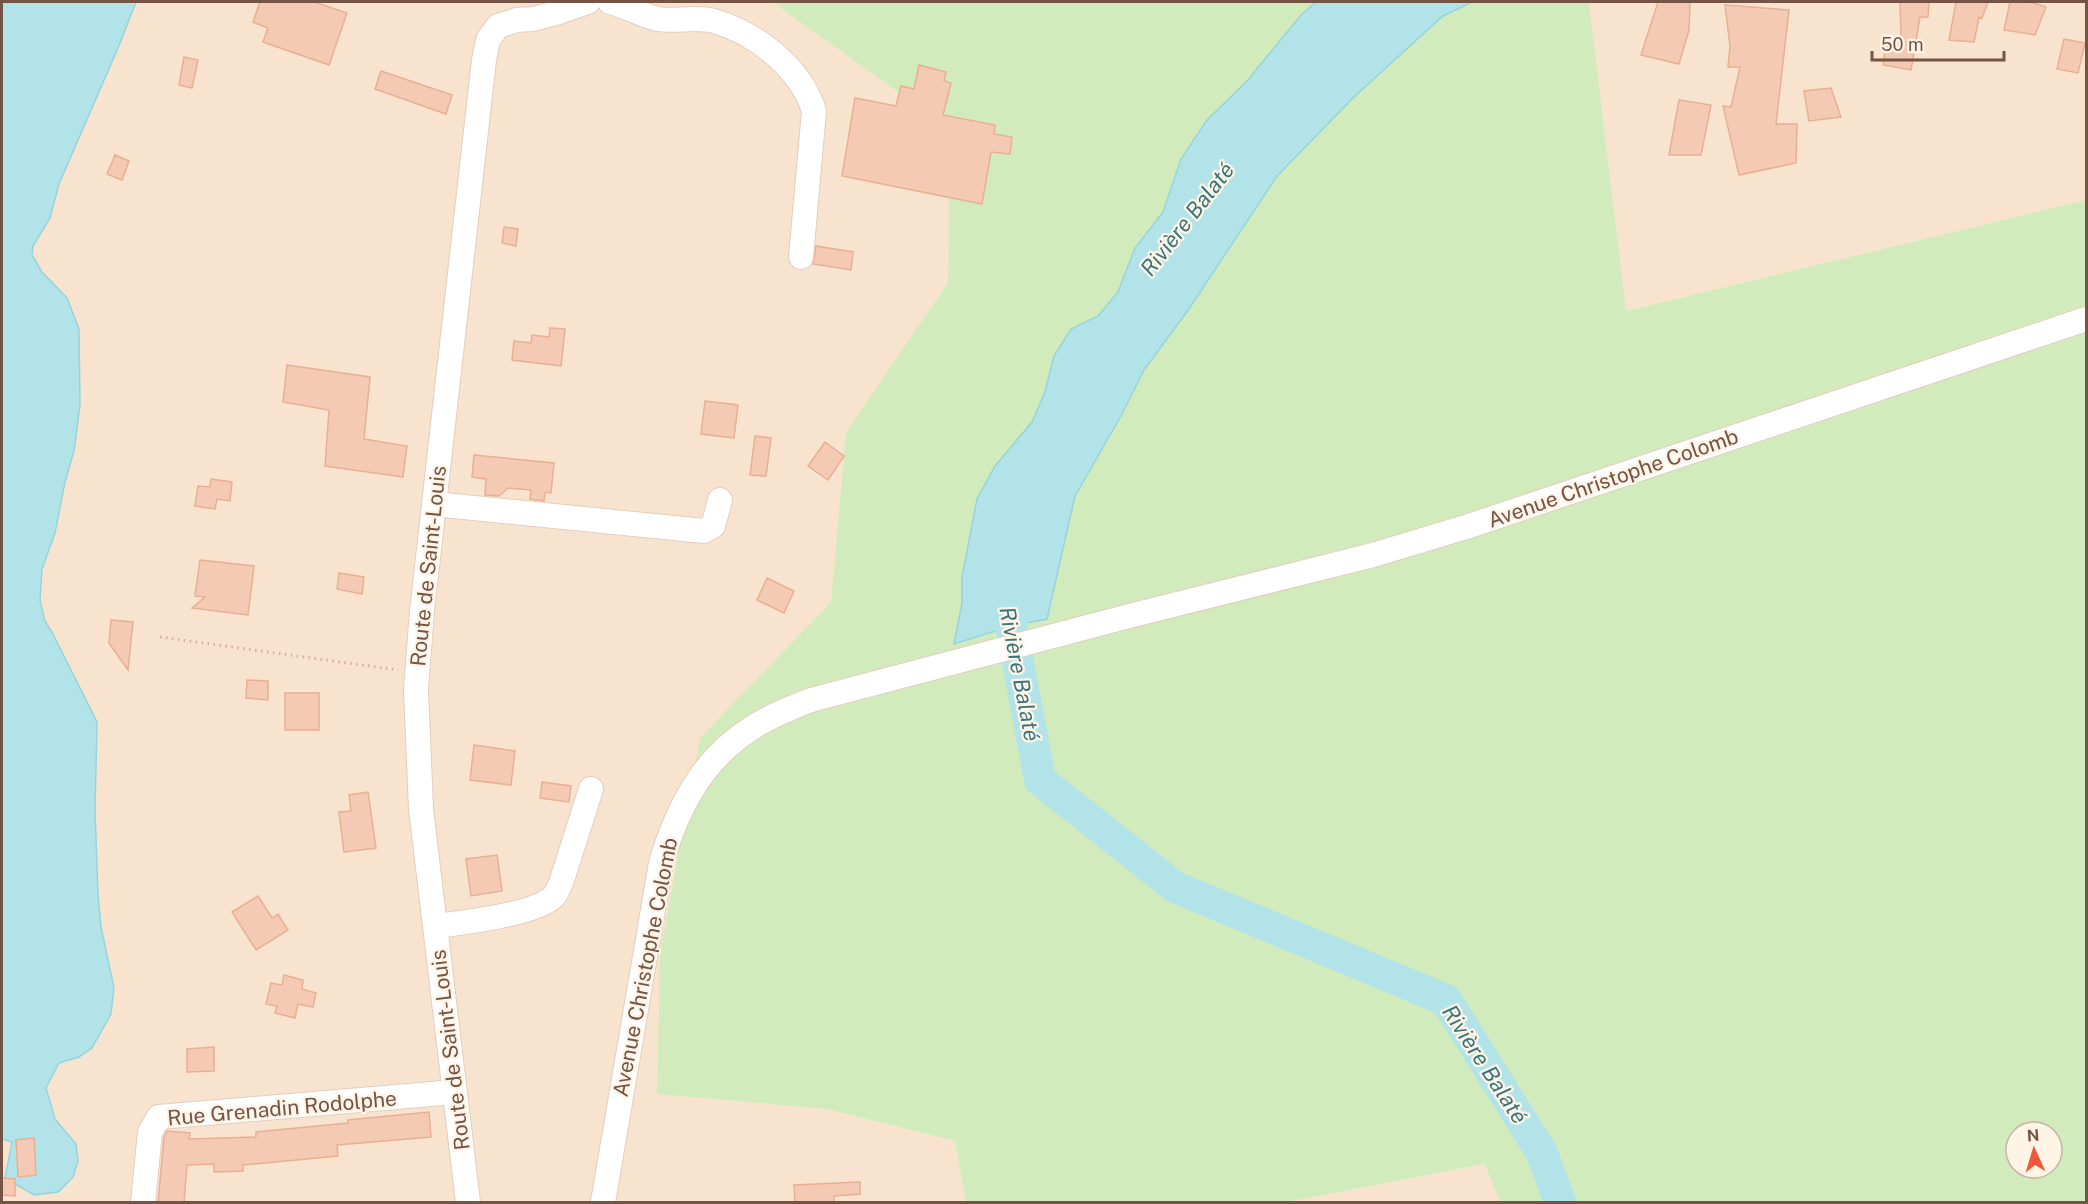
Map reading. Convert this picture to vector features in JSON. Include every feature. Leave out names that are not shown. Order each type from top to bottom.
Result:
[{"type":"street","name":"Route de Saint-Louis","points":[[468,1203],[421,809],[417,673],[434,504],[488,40],[498,26],[508,22],[556,13],[588,2]]},
{"type":"street","points":[[610,2],[658,19],[702,19],[724,26],[754,40],[795,74],[810,98],[814,111],[801,257]]},
{"type":"street","name":"Avenue Christophe Colomb","points":[[603,1203],[661,863],[671,829],[685,799],[704,772],[728,746],[752,728],[781,712],[811,700],[1133,615],[1373,555],[1466,527],[2086,319]]},
{"type":"street","points":[[434,504],[704,531],[713,526],[720,500]]},
{"type":"street","points":[[435,926],[524,911],[553,897],[561,883],[591,789]]},
{"type":"street","name":"Rue Grenadin Rodolphe","points":[[143,1203],[150,1132],[159,1117],[455,1092]]},
{"type":"path","points":[[160,637],[417,673]]},
{"type":"shaded area","points":[[136,2],[772,2],[950,129],[948,284],[846,432],[831,602],[700,739],[657,1094],[826,1109],[956,1141],[966,1202],[2,1202],[2,1139],[12,1142],[5,1178],[68,1133],[55,1119],[46,1089],[59,1063],[79,1057],[114,988],[101,927],[98,895],[95,810],[97,722],[45,621],[40,601],[42,569],[55,533],[74,451],[80,405],[67,298],[42,272],[32,255],[33,246],[50,218],[59,184]]},
{"type":"shaded area","points":[[1589,2],[2086,2],[2086,200],[1626,311]]},
{"type":"shaded area","points":[[1486,1164],[1500,1202],[1287,1202]]},
{"type":"green space","points":[[772,2],[1316,2],[1301,15],[1247,81],[1207,120],[1181,159],[1163,212],[1135,248],[1118,292],[1098,316],[1071,329],[1054,356],[1045,392],[1032,422],[995,466],[962,577],[962,603],[954,644],[1011,626],[1047,619],[1075,496],[1121,416],[1144,370],[1189,309],[1277,176],[1354,97],[1443,16],[1472,2],[1589,2],[1626,311],[2086,200],[2086,1202],[1500,1202],[1485,1164],[1287,1202],[966,1202],[955,1141],[826,1109],[657,1094],[660,953],[700,738],[831,602],[846,432],[948,283],[950,129]]},
{"type":"water","points":[[2,2],[136,2],[59,184],[50,218],[33,246],[32,255],[42,272],[67,298],[79,329],[80,405],[74,451],[55,533],[42,569],[40,601],[45,621],[97,722],[95,810],[98,895],[101,927],[114,988],[111,1014],[92,1048],[79,1057],[59,1063],[46,1088],[55,1119],[76,1144],[78,1161],[73,1177],[58,1192],[34,1195],[5,1178],[12,1142],[2,1139]]},
{"type":"water","points":[[1316,2],[1472,2],[1443,16],[1354,97],[1277,176],[1189,309],[1144,370],[1121,416],[1075,496],[1047,619],[1011,626],[954,644],[962,603],[962,577],[977,499],[995,466],[1032,422],[1045,392],[1054,356],[1071,329],[1098,316],[1118,292],[1135,248],[1163,212],[1181,159],[1207,120],[1247,81],[1301,15]]},
{"type":"building","points":[[260,2],[314,2],[347,13],[329,65],[263,42],[268,28],[253,22]]},
{"type":"building","points":[[1658,2],[1690,2],[1689,30],[1679,64],[1641,55]]},
{"type":"building","points":[[1900,2],[1929,2],[1928,17],[1920,17],[1911,70],[1883,65],[1887,37],[1901,37]]},
{"type":"building","points":[[1956,2],[1988,2],[1982,18],[1979,17],[1974,42],[1949,40]]},
{"type":"building","points":[[2010,2],[2030,2],[2046,7],[2035,35],[2004,30]]},
{"type":"building","points":[[1725,5],[1789,10],[1776,124],[1797,124],[1796,163],[1739,175],[1723,106],[1731,107],[1740,67],[1728,67],[1730,46]]},
{"type":"building","points":[[2064,39],[2085,43],[2078,73],[2057,69]]},
{"type":"building","points":[[184,57],[198,60],[192,88],[179,85]]},
{"type":"building","points":[[919,65],[946,72],[944,81],[951,83],[943,115],[995,125],[994,134],[1012,137],[1010,154],[991,152],[982,204],[842,176],[855,98],[896,106],[901,86],[914,89]]},
{"type":"building","points":[[381,71],[452,95],[446,114],[375,89]]},
{"type":"building","points":[[1831,88],[1841,117],[1809,121],[1804,91]]},
{"type":"building","points":[[1679,100],[1711,105],[1701,155],[1669,155]]},
{"type":"building","points":[[115,155],[129,161],[122,180],[107,174]]},
{"type":"building","points":[[504,227],[518,229],[516,246],[502,243]]},
{"type":"building","points":[[816,246],[853,252],[851,270],[813,264]]},
{"type":"building","points":[[550,328],[565,329],[561,366],[512,360],[514,341],[531,343],[532,335],[549,337]]},
{"type":"building","points":[[287,365],[370,377],[364,439],[407,446],[403,477],[325,466],[329,410],[283,402]]},
{"type":"building","points":[[705,401],[738,405],[734,438],[701,434]]},
{"type":"building","points":[[755,436],[771,438],[766,476],[750,475]]},
{"type":"building","points":[[825,442],[844,456],[828,480],[808,466]]},
{"type":"building","points":[[474,455],[554,463],[551,493],[545,492],[544,501],[530,499],[531,490],[508,488],[499,496],[485,495],[486,479],[472,477]]},
{"type":"building","points":[[211,479],[232,482],[230,501],[217,499],[215,509],[195,506],[198,486],[210,487]]},
{"type":"building","points":[[200,560],[254,566],[248,615],[192,608],[205,597],[195,596]]},
{"type":"building","points":[[339,573],[364,577],[362,594],[337,589]]},
{"type":"building","points":[[767,578],[794,591],[784,613],[757,600]]},
{"type":"building","points":[[111,620],[133,622],[128,670],[109,643]]},
{"type":"building","points":[[247,680],[268,681],[268,700],[246,698]]},
{"type":"building","points":[[285,693],[319,693],[319,730],[285,730]]},
{"type":"building","points":[[474,745],[515,751],[511,785],[470,780]]},
{"type":"building","points":[[542,782],[571,786],[569,802],[540,798]]},
{"type":"building","points":[[368,792],[376,848],[344,852],[339,812],[351,811],[349,795]]},
{"type":"building","points":[[497,855],[502,891],[471,896],[466,859]]},
{"type":"building","points":[[258,896],[272,918],[278,914],[288,930],[256,950],[232,912]]},
{"type":"building","points":[[284,975],[303,980],[302,989],[316,993],[313,1007],[298,1004],[295,1018],[275,1013],[277,1006],[266,1004],[271,983],[282,985]]},
{"type":"building","points":[[214,1047],[214,1071],[187,1072],[187,1049]]},
{"type":"building","points":[[429,1112],[431,1137],[337,1145],[338,1156],[243,1165],[243,1171],[214,1172],[214,1164],[187,1165],[184,1203],[158,1203],[164,1137],[167,1131],[190,1133],[189,1139],[256,1137],[256,1132]]},
{"type":"building","points":[[34,1138],[36,1175],[18,1177],[16,1140]]},
{"type":"building","points":[[2,1178],[15,1179],[15,1196],[2,1195]]},
{"type":"building","points":[[860,1182],[860,1194],[834,1196],[834,1203],[795,1203],[794,1185]]},
{"type":"waterway","name":"Rivière Balaté","points":[[1005,584],[1040,780],[1175,887],[1446,1000],[1542,1153],[1560,1202]]}]
